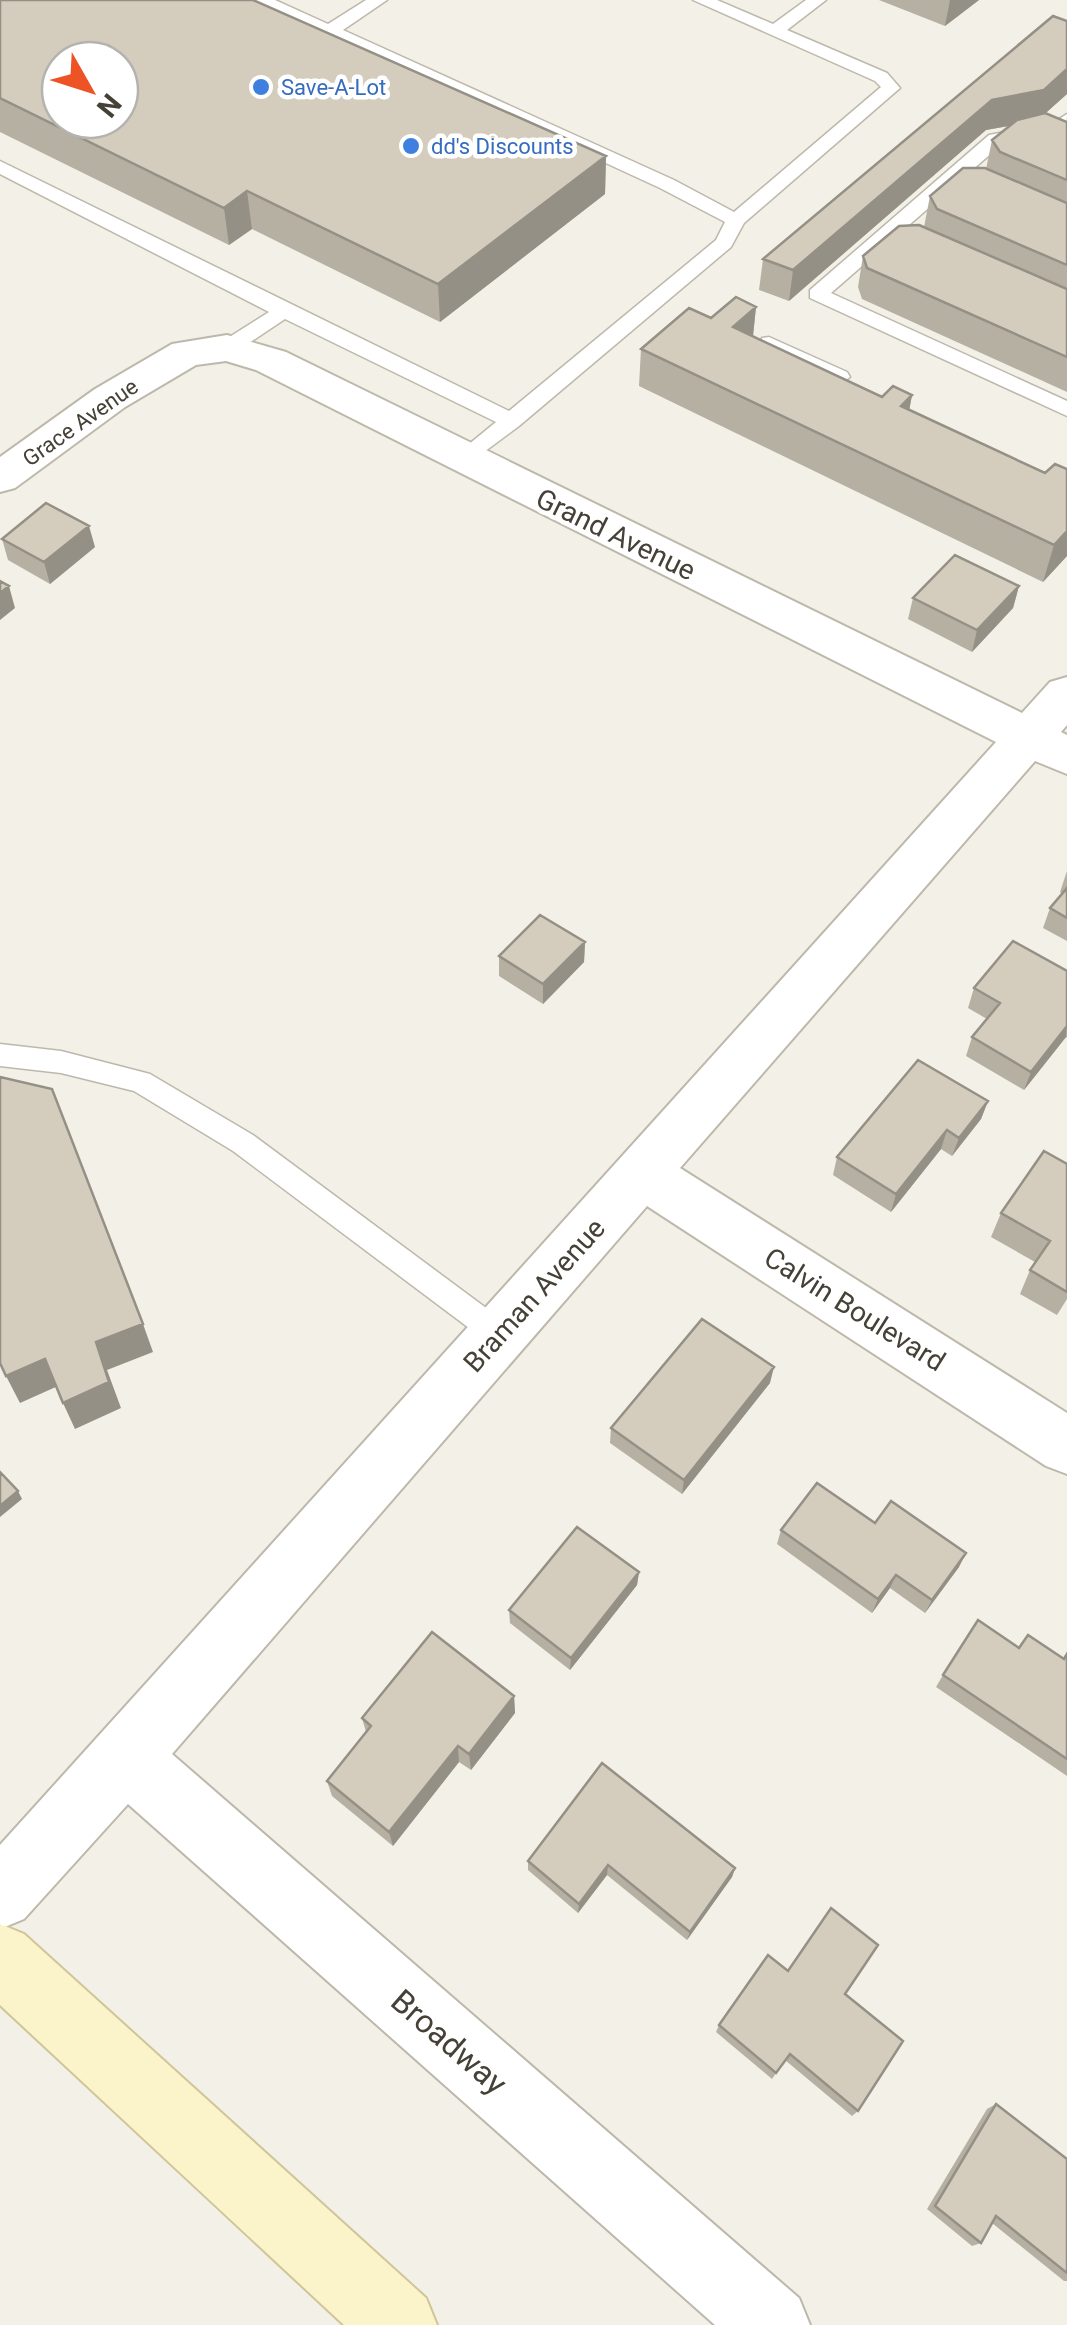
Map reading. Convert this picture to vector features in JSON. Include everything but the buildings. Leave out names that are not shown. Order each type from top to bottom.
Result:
[{"type":"street","name":"Grand Avenue","points":[[160,368],[186,353],[227,348],[271,360],[1048,746]]},
{"type":"street","name":"Grace Avenue","points":[[0,478],[110,398],[160,368]]},
{"type":"street","name":"Braman Avenue","points":[[0,1896],[642,1174],[1048,746],[1067,694]]},
{"type":"street","name":"Calvin Boulevard","points":[[642,1174],[1067,1446]]},
{"type":"street","name":"Broadway","points":[[126,1758],[772,2325]]},
{"type":"street","points":[[0,1958],[398,2325]]},
{"type":"lane","points":[[261,0],[668,184],[736,220]]},
{"type":"lane","points":[[330,30],[378,0]]},
{"type":"lane","points":[[465,459],[724,243],[736,220],[888,95],[891,88],[881,78],[702,0]]},
{"type":"lane","points":[[774,32],[817,0]]},
{"type":"lane","points":[[1067,120],[1058,128],[996,138],[960,180],[896,237],[816,294],[1067,409]]},
{"type":"lane","points":[[1034,132],[1067,145]]},
{"type":"lane","points":[[0,167],[284,311],[512,420]]},
{"type":"lane","points":[[227,348],[284,311]]},
{"type":"lane","points":[[769,343],[856,385]]},
{"type":"lane","points":[[0,1055],[61,1062],[140,1082],[242,1143],[499,1334]]},
{"type":"place","name":"Save-A-Lot","points":[[261,87]]},
{"type":"place","name":"dd's Discounts","points":[[411,146]]}]
